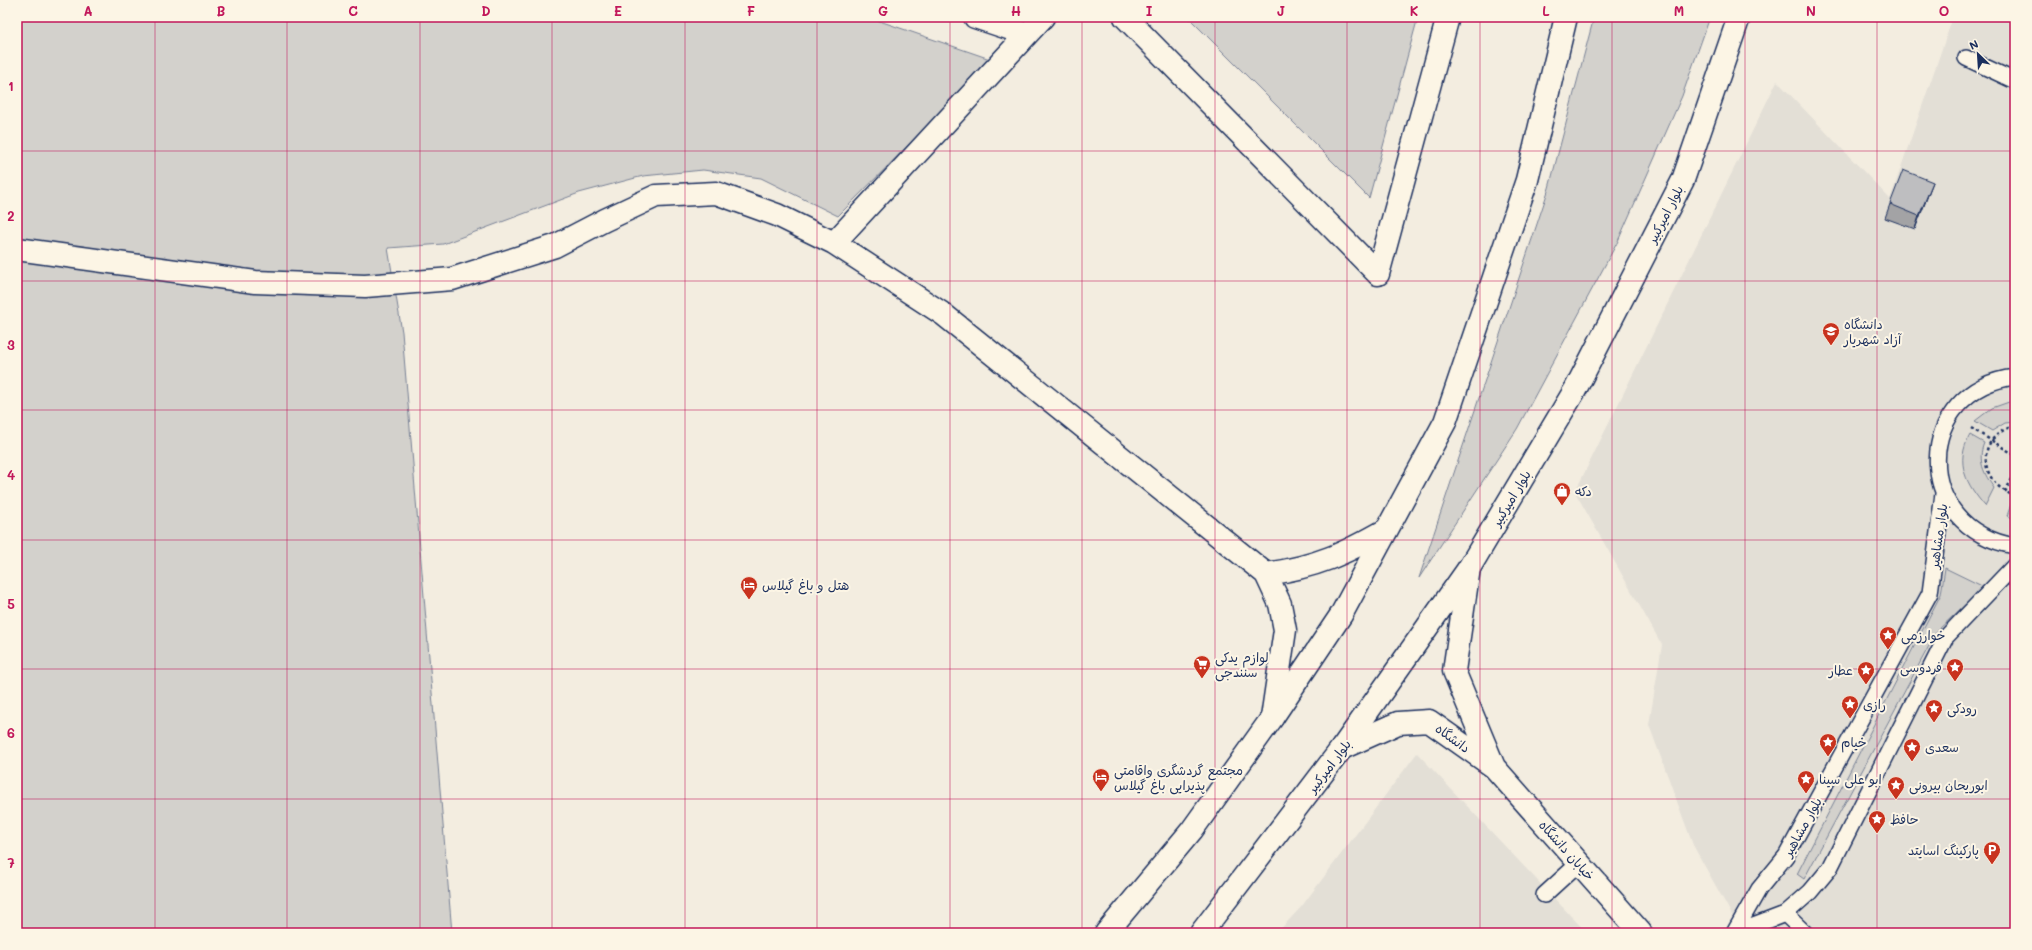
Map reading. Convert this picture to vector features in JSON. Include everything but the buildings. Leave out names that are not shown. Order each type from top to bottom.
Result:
[{"type":"street","points":[[975,17],[1026,34]]},
{"type":"street","points":[[834,243],[1043,17]]},
{"type":"street","points":[[1125,17],[1378,274],[1448,17]]},
{"type":"street","points":[[1106,933],[1192,830],[1272,718],[1341,615],[1445,422],[1527,180],[1566,17]]},
{"type":"street","name":"بلوار امیرکبیر","points":[[1201,933],[1342,748],[1469,568],[1575,390],[1683,180],[1727,56],[1739,17]]},
{"type":"street","points":[[17,249],[255,282],[364,286],[452,279],[555,246],[656,196],[716,193],[777,215],[834,243],[942,314],[1266,574],[1280,604],[1285,630],[1272,718]]},
{"type":"street","points":[[1266,574],[1313,565],[1349,551],[1386,530]]},
{"type":"street","points":[[1469,568],[1454,671],[1494,768]]},
{"type":"street","name":"دانشگاه","points":[[1342,748],[1398,723],[1429,721],[1494,768]]},
{"type":"street","name":"خیابان دانشگاه","points":[[1494,768],[1641,933]]},
{"type":"lane","points":[[1966,58],[2015,81]]},
{"type":"lane","points":[[2015,377],[2001,379],[1981,387],[1964,399],[1951,415],[1942,434],[1937,454],[1938,474],[1943,494],[1952,510],[1965,524],[1980,535],[1997,543],[2015,546]]},
{"type":"lane","name":"بلوار مشاهیر","points":[[1735,933],[1759,889],[1786,856],[1930,593],[1943,494]]},
{"type":"lane","name":"بلوار مشاهیر","points":[[1735,933],[1785,914],[1810,892],[1830,868],[1946,637],[2015,564]]},
{"type":"lane","points":[[1544,895],[1579,863]]},
{"type":"lane","points":[[1785,914],[1805,933]]},
{"type":"path","points":[[1966,433],[1969,426],[1973,422]]},
{"type":"path","points":[[1969,426],[2015,455]]},
{"type":"path","points":[[2015,426],[1999,433],[1986,451],[1988,475],[1995,485],[2005,492],[2015,496]]},
{"type":"path","points":[[2005,492],[2015,473]]},
{"type":"shaded area","points":[[17,17],[868,17],[993,60],[838,216],[761,178],[703,170],[643,176],[579,193],[443,244],[388,248],[402,332],[452,933],[17,933]]},
{"type":"shaded area","points":[[1188,17],[1418,17],[1369,198]]},
{"type":"shaded area","points":[[1594,17],[1710,17],[1682,96],[1618,241],[1517,429],[1419,578],[1549,188]]},
{"type":"shaded area","name":"دانشگاه آزاد شهریار","points":[[1953,17],[2015,17],[2015,933],[1742,933],[1693,845],[1649,725],[1662,645],[1575,492],[1777,81],[1890,199]]},
{"type":"shaded area","points":[[2009,402],[2015,402],[2015,422],[2005,423],[1992,431],[1975,421],[1992,408]]},
{"type":"shaded area","points":[[1970,435],[1984,443],[1981,461],[1987,477],[1994,488],[1985,506],[1968,482],[1963,464],[1965,445]]},
{"type":"shaded area","points":[[2012,501],[2015,501],[2015,519],[2007,516]]},
{"type":"shaded area","points":[[1945,568],[1984,587],[1937,631],[1804,879],[1797,874],[1941,594]]},
{"type":"shaded area","points":[[1417,753],[1587,933],[1277,933],[1302,906]]},
{"type":"place","name":"دانشگاه آزاد شهریار","points":[[1831,346]]},
{"type":"place","name":"دکه","points":[[1562,506]]},
{"type":"place","name":"هتل و باغ گیلاس","points":[[749,600]]},
{"type":"place","name":"خوارزمی","points":[[1888,650]]},
{"type":"place","name":"لوازم یدکی سنندجی","points":[[1202,679]]},
{"type":"place","name":"فردوسی","points":[[1955,682]]},
{"type":"place","name":"عطار","points":[[1866,685]]},
{"type":"place","name":"رازی","points":[[1850,719]]},
{"type":"place","name":"رودکی","points":[[1934,723]]},
{"type":"place","name":"خیام","points":[[1828,757]]},
{"type":"place","name":"سعدی","points":[[1912,762]]},
{"type":"place","name":"مجتمع گردشگری واقامتی پذیرایی باغ گیلاس","points":[[1101,792]]},
{"type":"place","name":"ابو علی سینا","points":[[1806,794]]},
{"type":"place","name":"ابوریحان بیرونی","points":[[1896,800]]},
{"type":"place","name":"حافظ","points":[[1877,834]]},
{"type":"place","name":"پارکینگ اسایتد","points":[[1992,865]]}]
